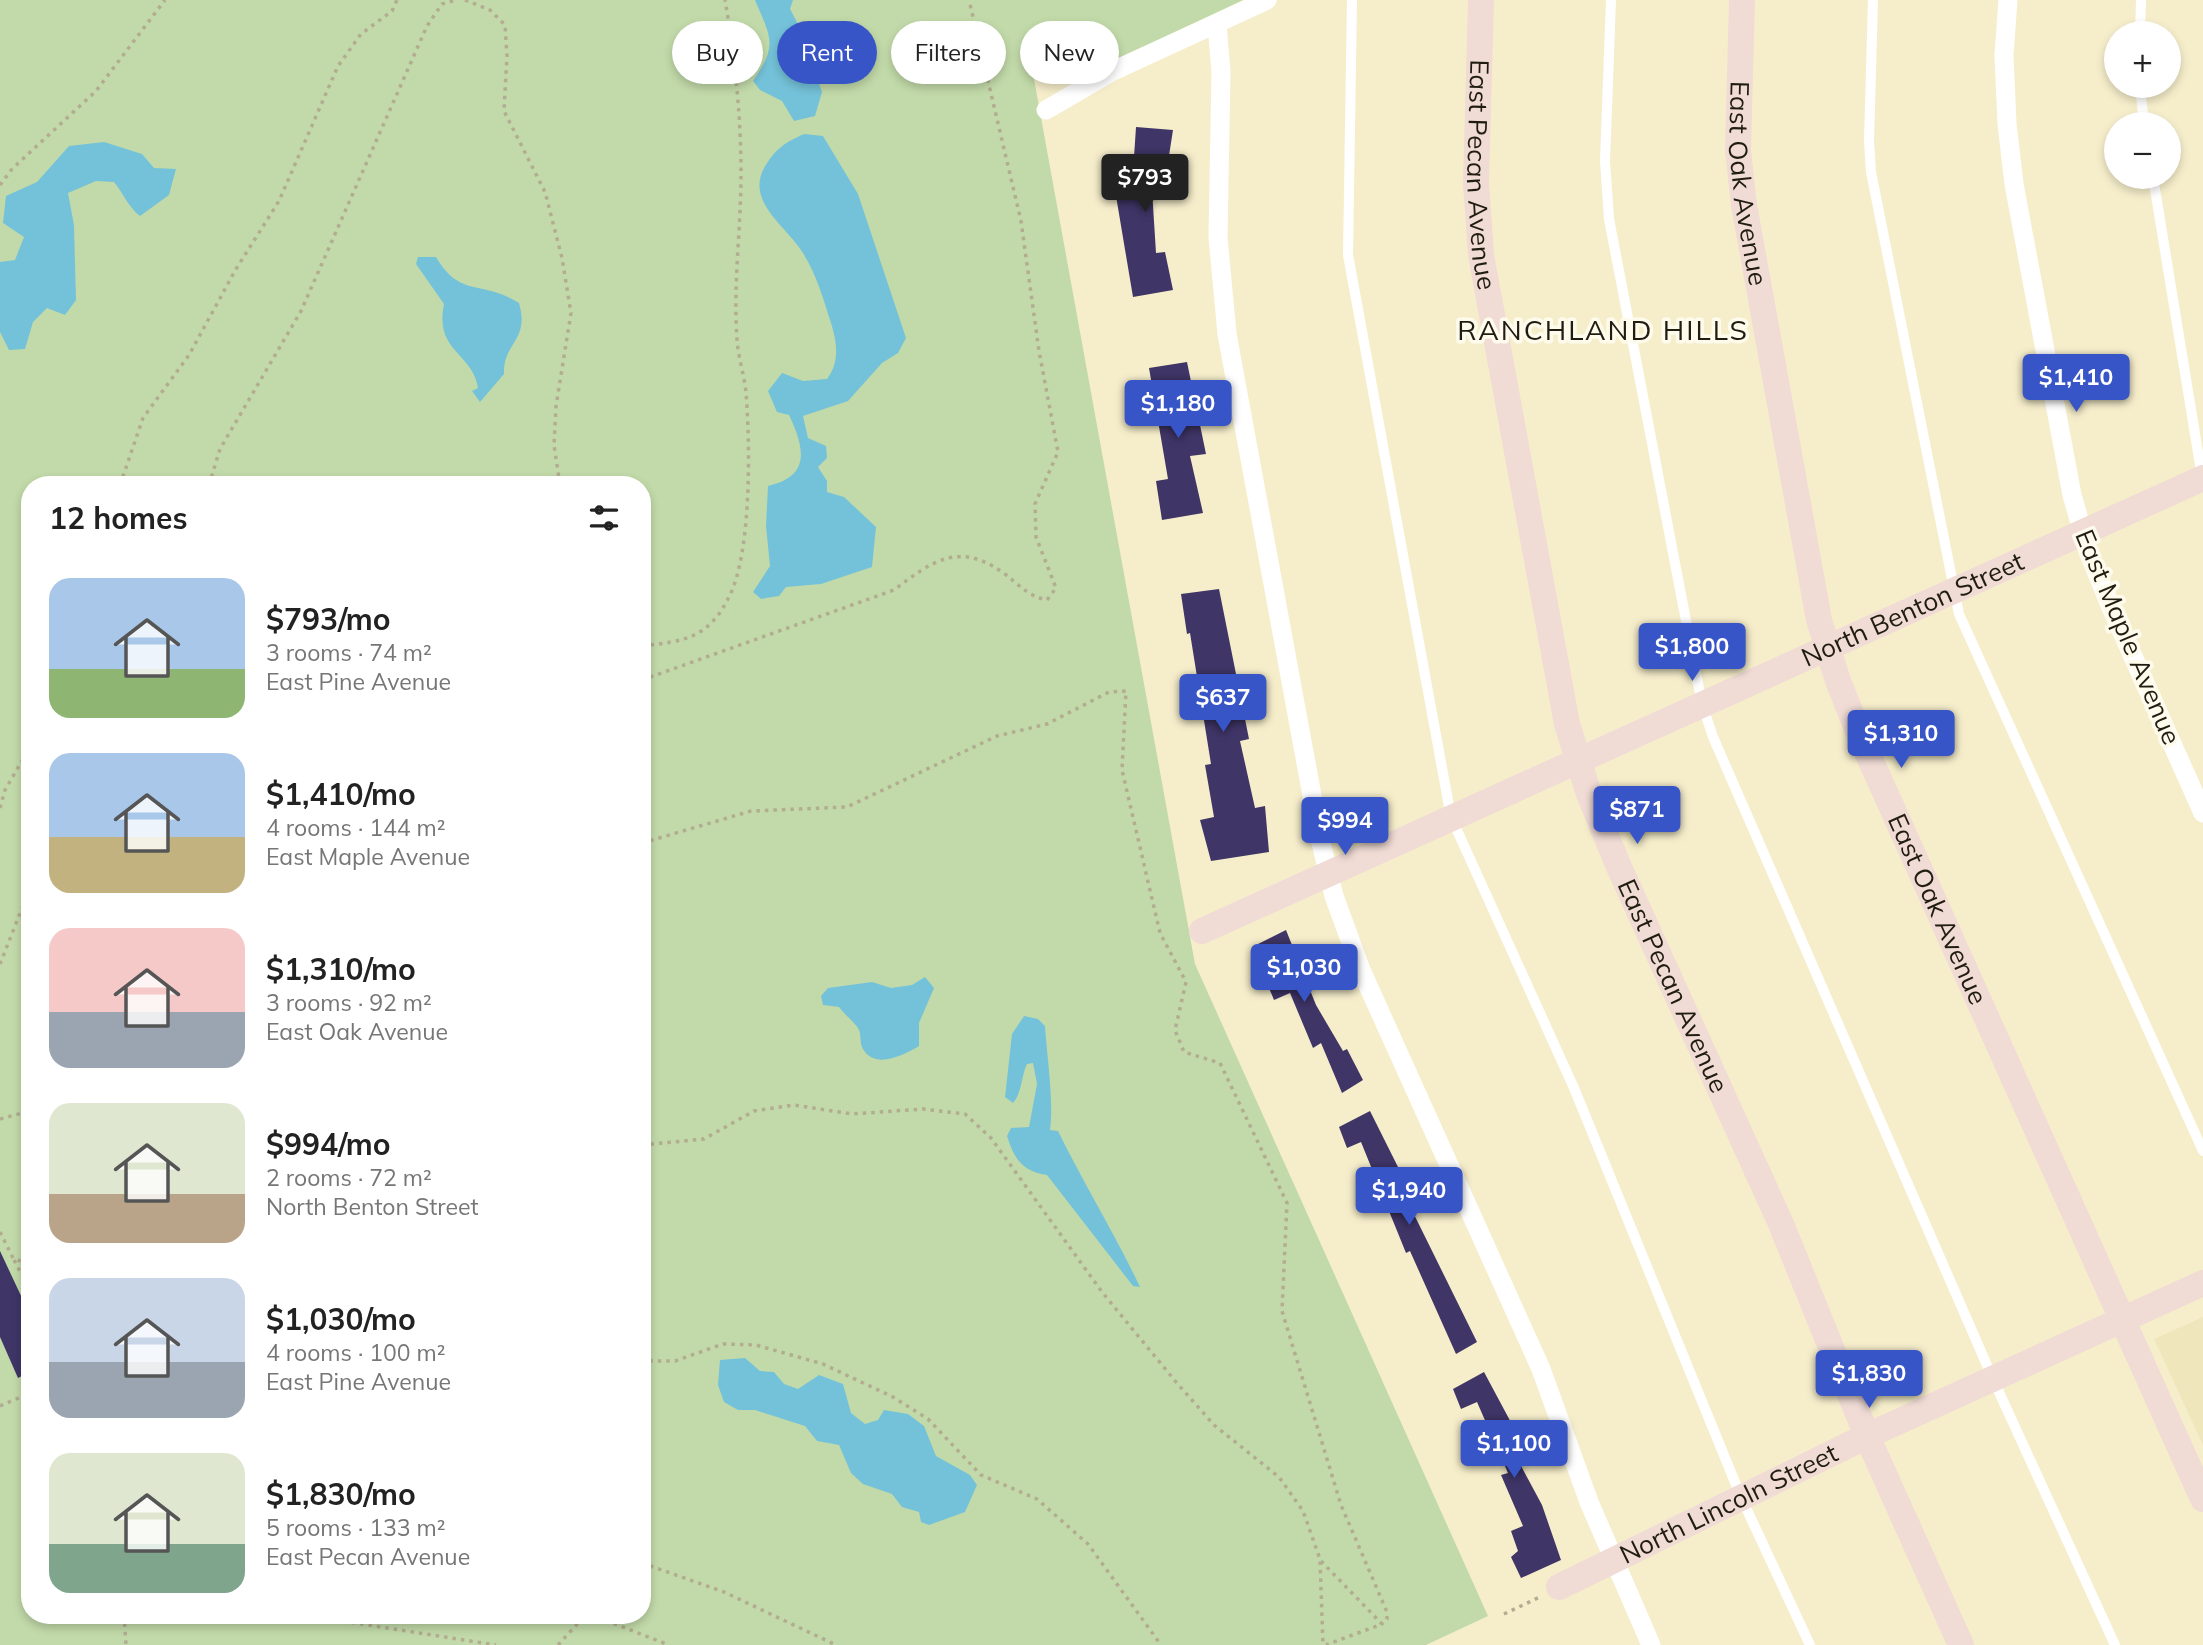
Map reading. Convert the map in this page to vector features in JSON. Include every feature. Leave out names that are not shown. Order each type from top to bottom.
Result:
[{"type":"street","points":[[1046,110],[1113,71],[1267,0]]},
{"type":"street","name":"East Pecan Avenue","points":[[1480,0],[1476,183],[1482,254],[1554,663],[1578,759],[1619,867],[1810,1290],[1867,1436],[1961,1645]]},
{"type":"street","name":"East Oak Avenue","points":[[1742,0],[1738,150],[1748,239],[1804,547],[1828,648],[1862,741],[2203,1499]]},
{"type":"street","name":"East Maple Avenue","points":[[2008,0],[2004,55],[2014,184],[2059,435],[2083,532],[2110,605],[2203,813]]},
{"type":"street","points":[[1217,24],[1222,72],[1217,237],[1227,334],[1328,872],[1361,970],[1541,1369],[1612,1560],[1651,1645]]},
{"type":"street","name":"North Benton Street","points":[[1202,931],[2203,479]]},
{"type":"street","name":"North Lincoln Street","points":[[1559,1587],[1867,1436],[2203,1283]]},
{"type":"lane","points":[[1352,0],[1348,255],[1451,817],[1574,1088],[1741,1497],[1810,1645]]},
{"type":"lane","points":[[1611,0],[1605,160],[1609,219],[1702,704],[1713,737],[1993,1379],[2115,1645]]},
{"type":"lane","points":[[1873,0],[1869,141],[1871,172],[1959,614],[2203,1152]]},
{"type":"lane","points":[[2140,21],[2141,0]]},
{"type":"lane","points":[[2155,189],[2203,479]]},
{"type":"path","points":[[0,185],[12,169],[96,91],[164,0]]},
{"type":"path","points":[[123,476],[143,418],[189,355],[236,269],[279,201],[338,66],[361,34],[392,11],[397,0]]},
{"type":"path","points":[[212,476],[220,449],[300,312],[427,26],[442,4],[456,0]]},
{"type":"path","points":[[465,0],[491,9],[505,25],[507,56],[504,111],[545,192],[562,258],[571,313],[556,406],[554,445],[559,476]]},
{"type":"path","points":[[651,645],[687,640],[708,625],[730,596],[740,555],[747,492],[746,391],[737,340],[741,173],[732,43],[725,0]]},
{"type":"path","points":[[651,677],[894,590],[917,573],[955,554],[978,559],[1001,572],[1031,597],[1047,600],[1056,588],[1036,537],[1035,504],[1058,452],[1039,351],[1021,221],[969,0]]},
{"type":"path","points":[[651,840],[751,811],[847,807],[997,736],[1047,724],[1109,692],[1126,691],[1122,770],[1160,933],[1186,982],[1175,1030],[1184,1052],[1220,1063],[1287,1203],[1282,1311],[1341,1505],[1387,1612],[1387,1619],[1382,1624],[1324,1645],[1320,1559],[1303,1511],[1279,1477],[1214,1425],[1176,1382],[1102,1292],[991,1138],[965,1114],[923,1109],[852,1114],[794,1105],[754,1111],[704,1139],[651,1144]]},
{"type":"path","points":[[0,808],[5,790],[21,762]]},
{"type":"path","points":[[0,964],[21,911]]},
{"type":"path","points":[[0,1119],[21,1113]]},
{"type":"path","points":[[0,1232],[21,1273]]},
{"type":"path","points":[[13,1258],[21,1261]]},
{"type":"path","points":[[651,1360],[675,1361],[723,1344],[756,1345],[823,1364],[893,1397],[928,1419],[981,1475],[1037,1499],[1088,1544],[1161,1645]]},
{"type":"path","points":[[0,1406],[21,1397]]},
{"type":"path","points":[[1320,1559],[1382,1624]]},
{"type":"path","points":[[651,1566],[724,1591],[836,1645]]},
{"type":"path","points":[[1504,1614],[1559,1587]]},
{"type":"path","points":[[125,1624],[126,1645]]},
{"type":"path","points":[[361,1624],[496,1645]]},
{"type":"path","points":[[558,1645],[577,1624]]},
{"type":"path","points":[[615,1624],[670,1645]]},
{"type":"shaded area","points":[[2203,1317],[2203,1445],[2154,1339]]},
{"type":"green space","points":[[0,0],[1243,0],[1119,59],[1119,21],[1020,21],[1020,84],[1035,84],[1195,964],[1488,1616],[1426,1645],[0,1645]]},
{"type":"water","points":[[755,0],[793,0],[790,9],[796,21],[777,21],[777,84],[819,84],[822,92],[815,116],[794,121],[782,101],[760,90],[755,84],[763,84],[763,65],[769,50],[765,24]]},
{"type":"water","points":[[804,134],[823,136],[858,194],[906,338],[898,353],[882,363],[848,401],[803,416],[808,438],[826,446],[827,458],[818,467],[827,481],[827,492],[844,497],[876,527],[872,567],[821,584],[786,587],[779,596],[761,599],[753,592],[770,566],[766,526],[768,486],[792,475],[801,459],[798,438],[789,415],[777,412],[768,391],[782,373],[803,381],[827,379],[836,359],[833,330],[812,270],[795,242],[769,211],[760,189],[761,176],[771,157],[783,146]]},
{"type":"water","points":[[104,142],[142,154],[154,168],[176,169],[169,195],[140,216],[114,182],[96,181],[68,193],[74,225],[76,300],[65,315],[47,308],[33,322],[25,349],[9,350],[0,332],[0,262],[15,260],[24,237],[3,223],[6,196],[37,182],[69,146]]},
{"type":"water","points":[[418,257],[436,257],[454,279],[463,284],[506,296],[519,303],[521,326],[507,355],[504,374],[480,402],[472,391],[478,388],[475,376],[444,332],[444,304],[416,264]]},
{"type":"water","points":[[925,977],[934,988],[919,1023],[919,1046],[890,1059],[875,1059],[868,1055],[862,1047],[859,1030],[853,1022],[839,1007],[823,1005],[821,996],[828,988],[872,982],[891,988],[912,985]]},
{"type":"water","points":[[1024,1016],[1038,1019],[1045,1026],[1051,1092],[1050,1130],[1058,1131],[1140,1287],[1133,1286],[1047,1175],[1026,1167],[1013,1151],[1007,1136],[1011,1128],[1029,1127],[1037,1084],[1033,1063],[1027,1064],[1016,1099],[1013,1103],[1005,1097],[1012,1034]]},
{"type":"water","points":[[745,1358],[760,1371],[774,1372],[784,1384],[798,1389],[819,1375],[843,1384],[851,1413],[865,1424],[878,1420],[884,1410],[908,1414],[924,1426],[936,1456],[970,1475],[977,1485],[965,1512],[929,1525],[921,1522],[919,1512],[902,1507],[892,1494],[863,1484],[851,1473],[839,1445],[817,1441],[805,1426],[755,1410],[738,1410],[724,1402],[718,1385],[720,1360]]},
{"type":"building","points":[[1136,127],[1173,130],[1166,175],[1151,174],[1156,253],[1165,252],[1173,290],[1133,297],[1115,190],[1132,187]]},
{"type":"building","points":[[1187,362],[1206,454],[1190,456],[1203,513],[1162,520],[1156,481],[1168,479],[1149,368]]},
{"type":"building","points":[[1219,589],[1249,739],[1240,741],[1255,808],[1265,806],[1269,852],[1211,861],[1200,820],[1214,817],[1205,765],[1211,764],[1181,594]]},
{"type":"building","points":[[1286,930],[1316,1005],[1343,1051],[1347,1049],[1363,1080],[1342,1093],[1321,1043],[1313,1048],[1290,993],[1274,1000],[1252,947]]},
{"type":"building","points":[[1370,1111],[1406,1183],[1400,1186],[1477,1342],[1456,1354],[1410,1251],[1406,1253],[1361,1142],[1347,1148],[1339,1127]]},
{"type":"building","points":[[0,1251],[21,1296],[21,1376],[18,1378],[0,1337]]},
{"type":"building","points":[[1484,1372],[1522,1443],[1512,1449],[1542,1505],[1561,1560],[1521,1578],[1511,1557],[1518,1551],[1511,1531],[1523,1526],[1501,1475],[1508,1473],[1477,1402],[1461,1409],[1453,1389]]},
{"type":"district","name":"RANCHLAND HILLS","points":[[1603,330]]}]
